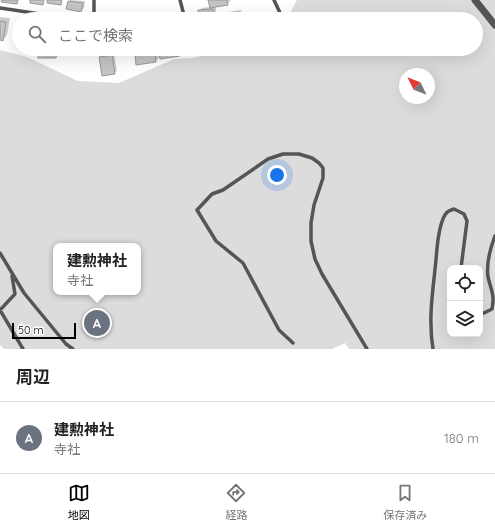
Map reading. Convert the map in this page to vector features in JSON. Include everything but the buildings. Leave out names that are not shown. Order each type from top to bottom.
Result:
[{"type":"street","points":[[475,0],[495,25]]},
{"type":"lane","points":[[94,0],[94,12]]},
{"type":"lane","points":[[180,0],[183,12]]},
{"type":"lane","points":[[274,0],[280,12]]},
{"type":"lane","points":[[0,8],[27,12]]},
{"type":"lane","points":[[293,343],[279,330],[242,264],[216,241],[197,210],[212,194],[223,190],[268,159],[283,154],[299,154],[312,158],[323,168],[323,178],[314,204],[311,223],[311,241],[315,258],[322,274],[367,349]]},
{"type":"lane","points":[[433,349],[430,334],[437,249],[442,221],[448,211],[454,209],[464,214],[467,221],[461,265]]},
{"type":"lane","points":[[483,313],[492,308],[493,303],[494,293],[488,277],[488,263],[489,252],[495,236]]},
{"type":"lane","points":[[0,253],[24,293],[66,344],[73,349]]},
{"type":"lane","points":[[12,273],[15,294],[0,310],[23,349]]},
{"type":"shaded area","points":[[297,0],[495,0],[495,349],[349,349],[345,343],[332,349],[4,349],[0,345],[0,50],[12,53],[12,56],[27,57],[78,81],[119,83],[174,59],[202,56],[483,56],[483,12],[291,12]]},
{"type":"place","name":"建勲神社","points":[[97,323]]}]
